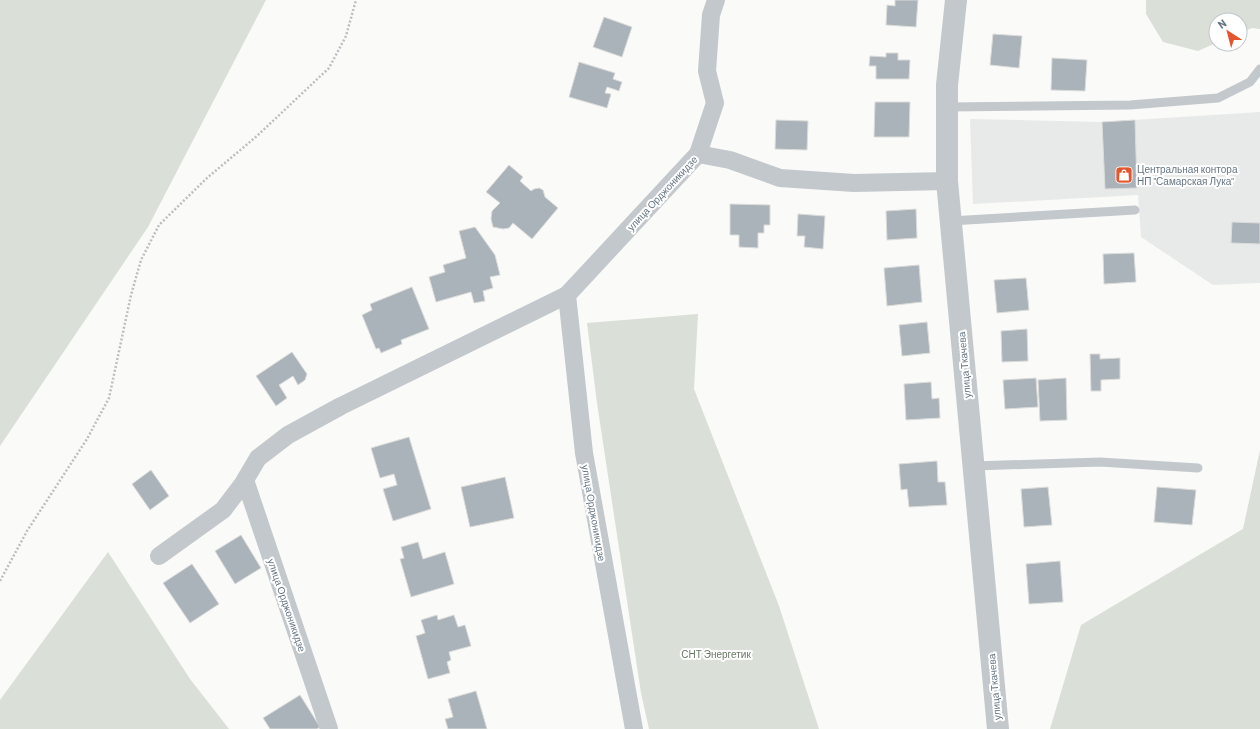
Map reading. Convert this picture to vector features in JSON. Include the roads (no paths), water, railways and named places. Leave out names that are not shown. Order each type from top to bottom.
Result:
[{"type":"street","name":"улица Орджоникидзе","points":[[159,556],[223,510],[245,480],[258,458],[288,435],[341,406],[567,295],[698,154],[714,103],[706,71],[711,15],[716,0]]},
{"type":"street","name":"улица Ткачева","points":[[956,0],[947,85],[946,181],[998,729]]},
{"type":"street","points":[[698,154],[730,160],[780,178],[854,183],[946,181]]},
{"type":"street","name":"улица Орджоникидзе","points":[[567,295],[584,453],[634,729]]},
{"type":"street","name":"улица Орджоникидзе","points":[[245,480],[330,729]]},
{"type":"lane","points":[[947,108],[1130,105],[1218,98],[1250,82],[1260,69]]},
{"type":"lane","points":[[950,222],[1135,210]]},
{"type":"lane","points":[[974,466],[1100,462],[1198,468]]},
{"type":"place","name":"Центральная контора НП \"Самарская Лука\"","points":[[1124,175]]},
{"type":"park label","name":"СНТ Энергетик","points":[[716,654]]}]
